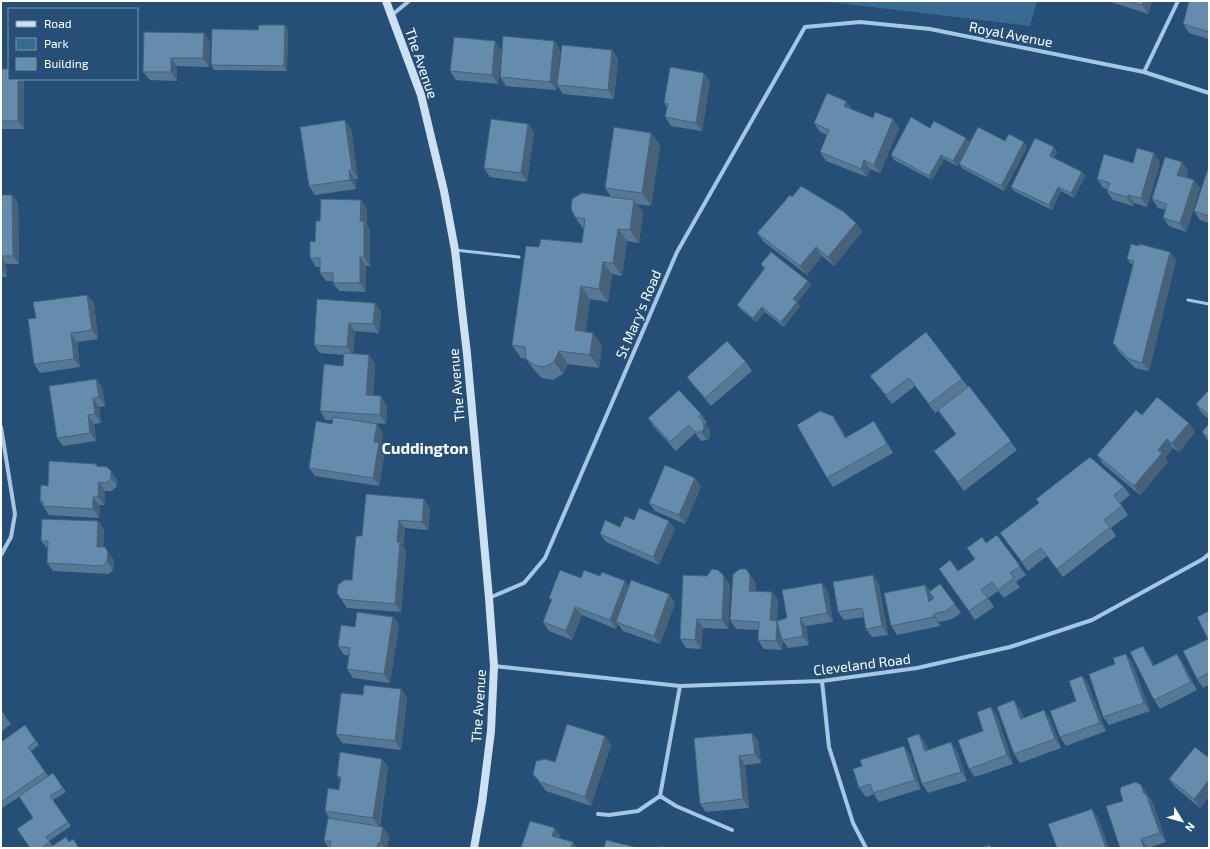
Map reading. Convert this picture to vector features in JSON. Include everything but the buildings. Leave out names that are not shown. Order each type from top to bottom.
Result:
[{"type":"street","name":"The Avenue","points":[[386,1],[421,95],[444,191],[456,250],[467,354],[494,666],[491,731],[482,802],[474,848]]},
{"type":"street","points":[[392,15],[409,1]]},
{"type":"street","points":[[1144,72],[1178,1]]},
{"type":"street","name":"Royal Avenue","points":[[805,27],[860,22],[930,28],[1144,72],[1209,93]]},
{"type":"street","name":"St Mary's Road","points":[[489,598],[524,582],[545,558],[677,252],[805,27]]},
{"type":"street","points":[[1,427],[15,514],[11,537],[1,554]]},
{"type":"street","name":"Cleveland Road","points":[[494,666],[680,686],[822,681],[917,668],[1010,647],[1092,620],[1203,559],[1209,554]]},
{"type":"street","points":[[822,681],[829,747],[853,824],[866,848]]},
{"type":"street","points":[[598,814],[609,815],[638,812],[660,796],[680,686]]},
{"type":"street","points":[[660,796],[676,806],[732,830]]},
{"type":"lane","points":[[456,250],[519,257]]},
{"type":"lane","points":[[1188,300],[1209,304]]},
{"type":"green space","points":[[821,1],[1037,1],[1030,26]]},
{"type":"district","name":"Cuddington","points":[[425,447]]}]
